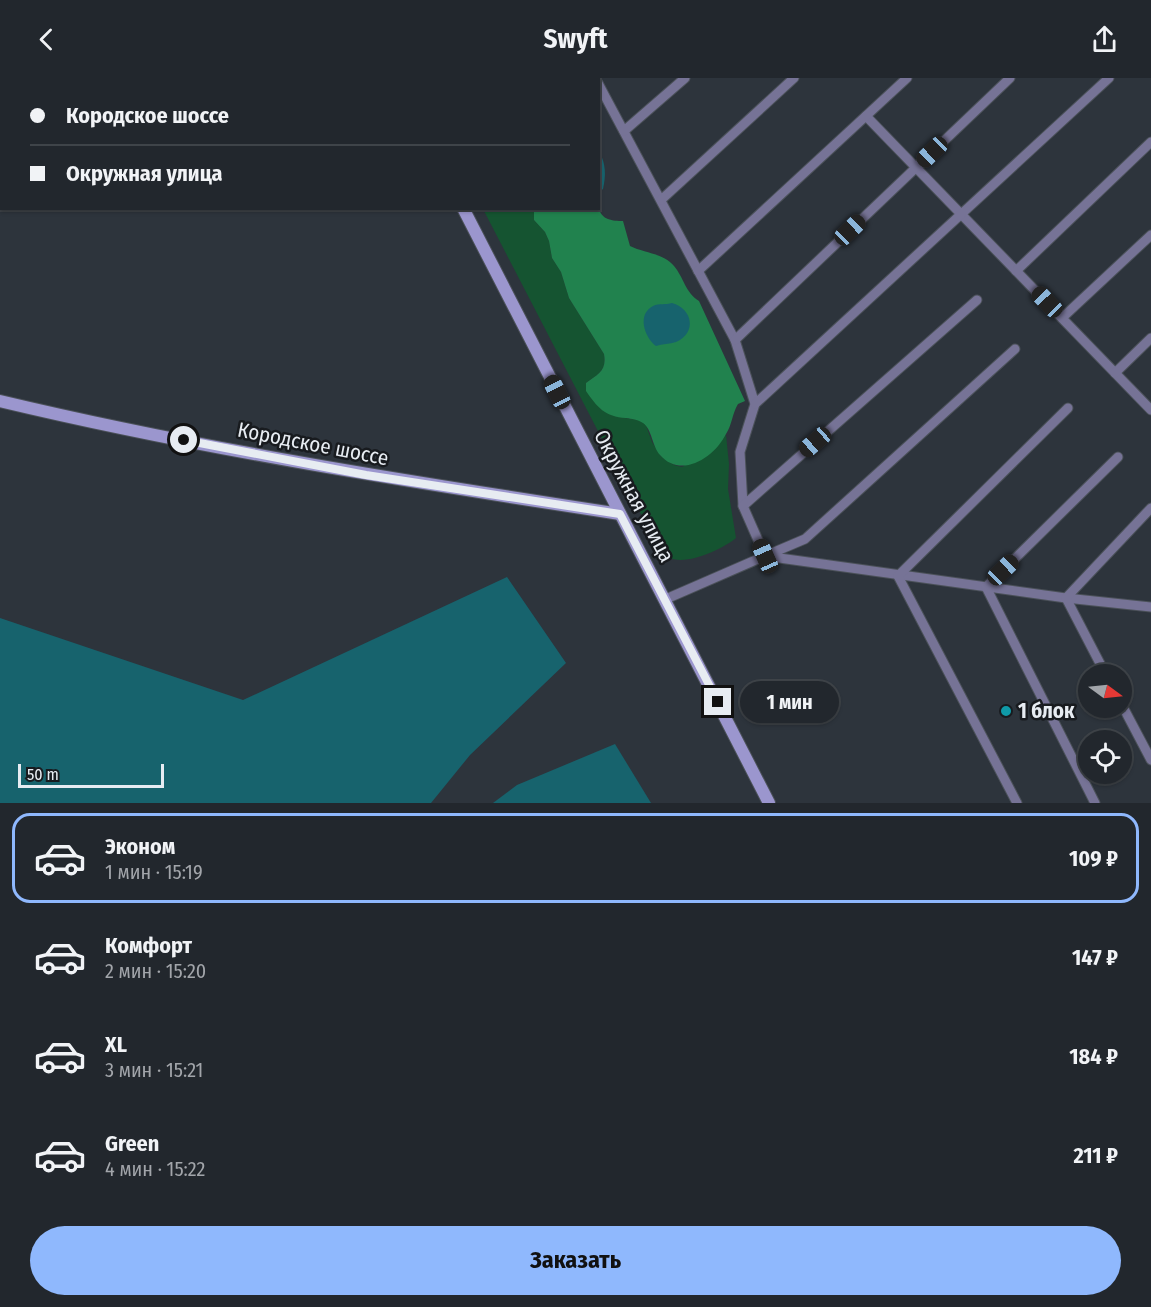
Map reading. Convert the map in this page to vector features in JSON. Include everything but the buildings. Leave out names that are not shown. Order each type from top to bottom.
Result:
[{"type":"main road","name":"Окружная улица","points":[[464,210],[769,803]]},
{"type":"main road","name":"Кородское шоссе","points":[[0,401],[70,418],[366,475],[620,514]]},
{"type":"lane","points":[[624,131],[685,78]]},
{"type":"lane","points":[[661,200],[794,78]]},
{"type":"lane","points":[[698,271],[907,78]]},
{"type":"lane","points":[[735,340],[1010,78]]},
{"type":"lane","points":[[765,556],[743,506],[740,452],[755,404],[1109,78]]},
{"type":"lane","points":[[600,86],[735,340],[755,404]]},
{"type":"lane","points":[[866,116],[1151,410]]},
{"type":"lane","points":[[1016,271],[1151,142]]},
{"type":"lane","points":[[1062,318],[1151,235]]},
{"type":"lane","points":[[743,506],[977,300]]},
{"type":"lane","points":[[1115,373],[1151,338]]},
{"type":"lane","points":[[666,599],[805,538],[1015,349]]},
{"type":"lane","points":[[898,576],[1068,408]]},
{"type":"lane","points":[[986,587],[1118,457]]},
{"type":"lane","points":[[1066,598],[1151,508]]},
{"type":"lane","points":[[765,556],[898,576],[1151,607]]},
{"type":"lane","points":[[898,576],[1017,803]]},
{"type":"lane","points":[[986,587],[1095,803]]},
{"type":"lane","points":[[1066,598],[1100,664]]},
{"type":"lane","points":[[1129,718],[1151,760]]},
{"type":"green space","points":[[484,210],[538,210],[534,212],[534,220],[545,232],[552,258],[561,272],[569,298],[604,354],[603,368],[586,383],[625,418],[640,420],[646,425],[652,442],[661,456],[674,465],[682,467],[716,447],[726,435],[729,464],[728,489],[736,538],[704,555],[684,560],[668,557],[658,547]]},
{"type":"green space","points":[[538,210],[600,210],[605,217],[623,221],[630,246],[670,262],[699,301],[745,401],[738,404],[721,443],[705,458],[687,465],[668,462],[657,451],[643,423],[612,416],[598,406],[586,391],[586,383],[603,368],[604,354],[569,298],[561,272],[552,258],[545,232],[534,220],[534,212]]},
{"type":"water","points":[[600,153],[605,174],[603,189],[600,191]]},
{"type":"water","points":[[672,303],[684,310],[690,321],[690,327],[683,338],[676,342],[656,346],[648,337],[644,326],[645,314],[653,306]]},
{"type":"water","points":[[507,577],[566,663],[470,755],[431,803],[0,803],[0,618],[243,700]]},
{"type":"water","points":[[615,744],[651,803],[493,803],[517,785]]},
{"type":"place","name":"1 блок","points":[[1006,711]]},
{"type":"route","points":[[184,440],[366,475],[620,514],[718,702]]}]
